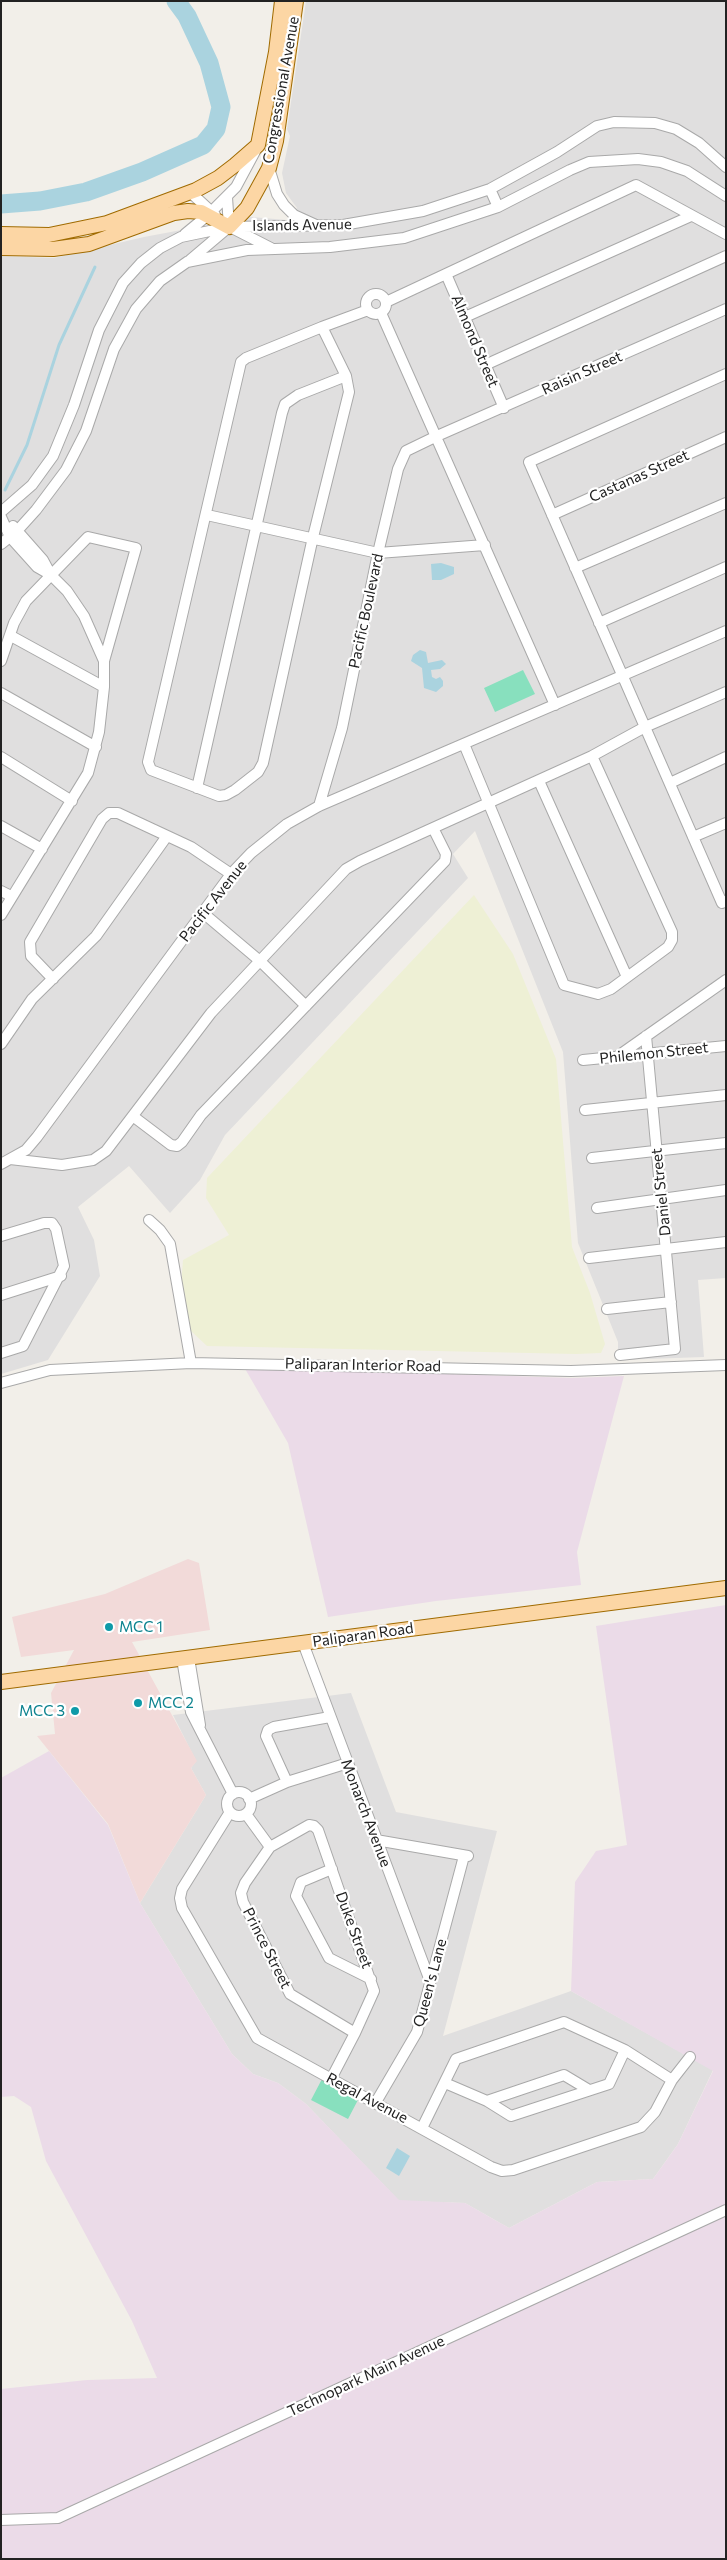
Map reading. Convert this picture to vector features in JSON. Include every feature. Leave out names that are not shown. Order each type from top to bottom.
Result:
[{"type":"main road","name":"Congressional Avenue","points":[[1,234],[49,235],[86,230],[190,192],[218,178],[258,145],[276,52],[282,1]]},
{"type":"main road","name":"Congressional Avenue","points":[[229,226],[247,208],[269,168],[276,141],[296,1]]},
{"type":"main road","points":[[1,248],[70,247],[112,237],[181,212],[194,211],[210,214],[229,226]]},
{"type":"main road","name":"Paliparan Road","points":[[1,1682],[726,1588]]},
{"type":"street","name":"Islands Avenue","points":[[1,515],[32,485],[53,456],[74,405],[99,330],[123,283],[153,253],[181,237],[229,226],[322,227],[402,217],[490,189],[557,152],[597,126],[614,122],[655,123],[676,129],[698,143],[726,167]]},
{"type":"street","name":"Congressional Avenue","points":[[181,237],[210,214],[227,197],[245,174],[258,145]]},
{"type":"street","name":"Islands Avenue","points":[[1,544],[14,534],[58,484],[77,450],[114,349],[136,309],[160,281],[187,262],[229,252],[272,248],[330,247],[404,238],[498,208],[570,170],[590,162],[638,159],[661,162],[687,171],[726,196]]},
{"type":"street","points":[[269,168],[277,194],[284,205],[294,215],[322,227]]},
{"type":"street","points":[[386,302],[636,185],[726,234]]},
{"type":"street","points":[[490,189],[498,208]]},
{"type":"street","points":[[190,192],[210,214]]},
{"type":"street","points":[[227,197],[229,226],[272,248]]},
{"type":"street","points":[[465,317],[691,216]]},
{"type":"street","name":"Congressional Avenue","points":[[187,262],[229,226]]},
{"type":"street","points":[[485,364],[726,256]]},
{"type":"street","name":"Almond Street","points":[[446,274],[504,408]]},
{"type":"street","points":[[374,294],[380,294],[386,302],[386,308],[381,313],[375,314],[368,310],[367,300],[374,294]]},
{"type":"street","name":"Raisin Street","points":[[437,436],[726,309]]},
{"type":"street","points":[[322,327],[346,376],[349,392],[313,537],[264,762],[258,772],[226,795],[219,796],[152,770],[148,762],[207,515],[241,362],[246,358],[322,327],[368,310]]},
{"type":"street","points":[[381,313],[555,705]]},
{"type":"street","points":[[726,374],[529,462],[722,903],[726,901]]},
{"type":"street","points":[[197,788],[285,404],[298,395],[346,376]]},
{"type":"street","name":"Pacific Boulevard","points":[[319,806],[342,728],[378,553],[398,469],[406,452],[437,436]]},
{"type":"street","name":"Castanas Street","points":[[552,516],[726,438]]},
{"type":"street","points":[[575,568],[726,503]]},
{"type":"street","points":[[1,515],[14,534],[43,560],[51,575],[67,591],[84,616],[104,661]]},
{"type":"street","points":[[207,515],[313,537],[378,553],[485,545]]},
{"type":"street","points":[[1,661],[26,601],[88,537],[136,548],[104,661],[104,687],[96,746],[88,773],[1,915]]},
{"type":"street","points":[[599,623],[726,567]]},
{"type":"street","name":"Pacific Avenue","points":[[5,1162],[26,1150],[37,1137],[231,874],[252,853],[287,824],[319,806],[726,631]]},
{"type":"street","points":[[11,636],[104,687]]},
{"type":"street","points":[[5,1162],[62,1165],[93,1160],[106,1152],[134,1117],[169,1066],[211,1013],[346,870],[488,802],[592,756],[645,727],[726,692]]},
{"type":"street","points":[[1,693],[96,746]]},
{"type":"street","points":[[464,744],[564,985],[598,994],[611,989],[668,947],[672,940],[672,932],[592,756]]},
{"type":"street","points":[[1,757],[72,801]]},
{"type":"street","points":[[670,783],[726,758]]},
{"type":"street","points":[[539,781],[627,977]]},
{"type":"street","points":[[53,979],[31,956],[30,942],[102,819],[109,813],[118,813],[191,847],[231,874]]},
{"type":"street","points":[[693,837],[726,823]]},
{"type":"street","points":[[1,826],[42,849]]},
{"type":"street","points":[[134,1117],[172,1145],[177,1146],[201,1115],[446,861],[446,854],[433,828]]},
{"type":"street","points":[[1,1044],[32,999],[96,936],[167,836]]},
{"type":"street","points":[[1,891],[11,896]]},
{"type":"street","points":[[202,912],[260,961],[306,1006]]},
{"type":"street","points":[[618,1056],[726,980]]},
{"type":"street","name":"Daniel Street","points":[[620,1355],[676,1349],[668,1248],[646,1036]]},
{"type":"street","name":"Philemon Street","points":[[583,1060],[726,1046]]},
{"type":"street","points":[[585,1110],[726,1094]]},
{"type":"street","points":[[592,1158],[726,1143]]},
{"type":"street","points":[[597,1208],[726,1190]]},
{"type":"street","points":[[149,1220],[160,1230],[170,1244],[191,1363]]},
{"type":"street","points":[[1,1236],[44,1223],[52,1223],[56,1229],[64,1266],[61,1276],[23,1346],[1,1353]]},
{"type":"street","points":[[589,1258],[726,1242]]},
{"type":"street","points":[[1,1294],[61,1276]]},
{"type":"street","points":[[607,1308],[671,1302]]},
{"type":"street","name":"Paliparan Interior Road","points":[[1,1383],[50,1370],[191,1363],[571,1370],[726,1365]]},
{"type":"street","name":"Monarch Avenue","points":[[303,1643],[430,1981]]},
{"type":"street","points":[[186,1659],[191,1712],[233,1794]]},
{"type":"street","points":[[287,1782],[266,1736],[268,1730],[274,1727],[330,1717]]},
{"type":"street","points":[[249,1799],[287,1782],[348,1763]]},
{"type":"street","points":[[233,1794],[244,1794],[249,1799],[250,1808],[246,1814],[238,1816],[230,1812],[227,1804],[233,1794]]},
{"type":"street","name":"Regal Avenue","points":[[230,1812],[182,1889],[180,1898],[182,1908],[257,2038],[491,2167],[502,2171],[513,2170],[641,2127],[655,2112],[672,2080],[690,2057]]},
{"type":"street","points":[[246,1814],[270,1847]]},
{"type":"street","name":"Duke Street","points":[[270,1847],[309,1825],[314,1826],[332,1869],[371,1979],[374,1991],[331,2079]]},
{"type":"street","name":"Queen's Lane","points":[[376,1840],[466,1856],[417,2032],[376,2102]]},
{"type":"street","name":"Prince Street","points":[[270,1847],[245,1883],[241,1893],[243,1902],[290,1994],[355,2033]]},
{"type":"street","points":[[332,1869],[301,1882],[296,1896],[329,1958],[371,1979]]},
{"type":"street","points":[[422,2128],[456,2059],[564,2022],[626,2050],[672,2080]]},
{"type":"street","points":[[445,2083],[487,2101],[511,2116],[609,2084],[626,2050]]},
{"type":"street","points":[[487,2101],[564,2075],[590,2090]]},
{"type":"street","name":"Technopark Main Avenue","points":[[1,2520],[58,2518],[726,2210]]},
{"type":"shaded area","points":[[306,1],[726,1],[726,1278],[698,1280],[704,1357],[618,1360],[618,1342],[578,1243],[563,1052],[475,831],[453,854],[468,878],[225,1135],[200,1180],[170,1213],[129,1166],[78,1207],[94,1240],[100,1276],[48,1360],[1,1374],[1,256],[54,258],[144,237],[251,217],[287,220],[297,208],[286,193],[282,173],[290,136],[287,129]]},
{"type":"shaded area","points":[[244,1367],[572,1378],[624,1376],[577,1552],[581,1585],[436,1601],[328,1617],[288,1443]]},
{"type":"shaded area","points":[[188,1559],[199,1563],[210,1630],[132,1642],[197,1761],[191,1768],[206,1795],[140,1903],[108,1824],[37,1736],[55,1734],[51,1693],[74,1650],[21,1657],[12,1617],[105,1594]]},
{"type":"shaded area","points":[[726,1605],[726,2559],[1,2559],[1,2389],[87,2380],[157,2378],[132,2321],[46,2161],[31,2107],[14,2096],[1,2097],[1,1778],[49,1751],[108,1825],[140,1903],[232,2054],[253,2074],[278,2083],[306,2104],[399,2200],[465,2203],[509,2228],[597,2182],[653,2179],[678,2144],[713,2071],[571,1991],[575,1882],[596,1851],[627,1845],[596,1626]]},
{"type":"shaded area","points":[[351,1693],[396,1812],[497,1831],[443,2036],[571,1991],[713,2070],[678,2144],[653,2179],[597,2182],[509,2228],[465,2203],[399,2201],[306,2104],[278,2083],[253,2074],[232,2054],[140,1903],[206,1795],[191,1768],[196,1761],[173,1715]]},
{"type":"green space","points":[[523,670],[535,694],[495,712],[484,688]]},
{"type":"green space","points":[[474,895],[513,954],[556,1059],[572,1247],[590,1293],[605,1344],[601,1353],[207,1346],[190,1330],[181,1285],[183,1260],[229,1235],[206,1198],[207,1178]]},
{"type":"green space","points":[[322,2079],[359,2098],[348,2119],[311,2100]]},
{"type":"water","points":[[441,563],[454,567],[454,574],[441,580],[432,580],[431,564]]},
{"type":"water","points":[[420,650],[426,652],[428,663],[442,660],[446,664],[440,669],[431,670],[432,677],[436,679],[440,677],[443,681],[443,686],[436,692],[424,688],[422,668],[411,661],[413,655]]},
{"type":"water","points":[[397,2148],[410,2156],[399,2176],[386,2168]]},
{"type":"waterway","points":[[1,204],[40,201],[86,192],[142,172],[203,145],[216,129],[221,107],[209,63],[187,16],[176,1]]},
{"type":"waterway","points":[[5,490],[27,445],[59,345],[95,267]]},
{"type":"place","name":"MCC 1","points":[[109,1627]]},
{"type":"place","name":"MCC 2","points":[[138,1703]]},
{"type":"place","name":"MCC 3","points":[[75,1711]]}]
